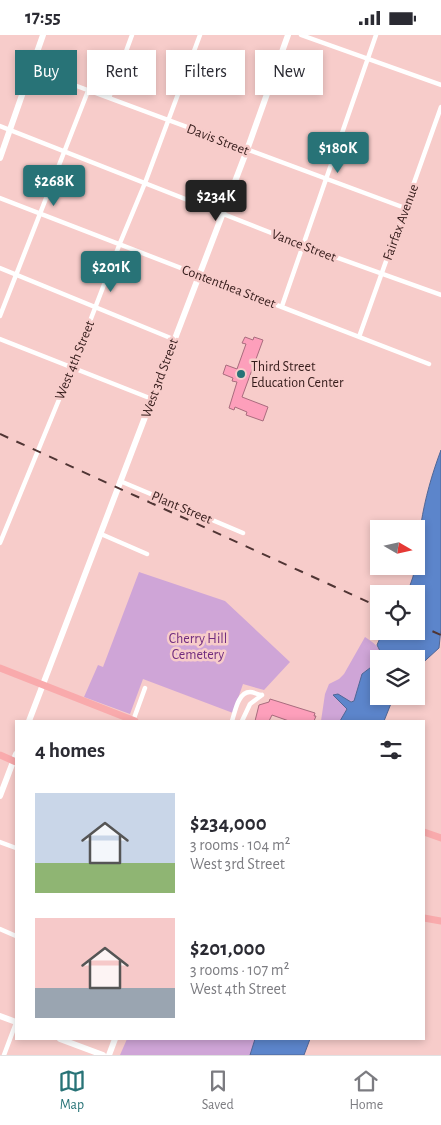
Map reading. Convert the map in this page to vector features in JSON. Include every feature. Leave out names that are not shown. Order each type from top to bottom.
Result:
[{"type":"main road","points":[[0,668],[130,720]]},
{"type":"main road","points":[[0,755],[15,759]]},
{"type":"main road","points":[[425,832],[441,838]]},
{"type":"main road","points":[[425,918],[441,921]]},
{"type":"street","points":[[37,50],[42,35]]},
{"type":"street","points":[[109,98],[132,35]]},
{"type":"street","name":"West 4th Street","points":[[0,543],[145,183],[167,119],[200,35]]},
{"type":"street","name":"West 3rd Street","points":[[28,720],[101,534],[221,213],[247,150],[288,35]]},
{"type":"street","points":[[301,35],[441,85]]},
{"type":"street","points":[[282,306],[376,35]]},
{"type":"street","points":[[0,315],[87,94]]},
{"type":"street","points":[[0,158],[22,95]]},
{"type":"street","name":"Davis Street","points":[[100,95],[405,208]]},
{"type":"street","name":"Fairfax Avenue","points":[[359,337],[441,107]]},
{"type":"street","name":"Vance Street","points":[[0,126],[302,245],[441,295]]},
{"type":"street","name":"Contenthea Street","points":[[0,198],[429,364]]},
{"type":"street","points":[[0,268],[173,339]]},
{"type":"street","points":[[0,339],[152,399]]},
{"type":"street","name":"Plant Street","points":[[120,481],[243,533]]},
{"type":"street","points":[[101,534],[147,554]]},
{"type":"street","points":[[133,720],[145,688]]},
{"type":"street","points":[[232,720],[241,697],[249,692],[262,695],[251,703],[242,720]]},
{"type":"street","points":[[246,693],[251,703]]},
{"type":"street","points":[[0,796],[15,759]]},
{"type":"street","points":[[0,842],[15,848]]},
{"type":"street","points":[[0,929],[15,935]]},
{"type":"street","points":[[0,1015],[15,1022]]},
{"type":"street","points":[[4,1055],[15,1026]]},
{"type":"street","points":[[63,1040],[103,1055]]},
{"type":"street","points":[[109,1055],[115,1040]]},
{"type":"green space","name":"Cherry Hill Cemetery","points":[[139,572],[225,601],[290,662],[264,690],[243,684],[233,713],[143,679],[130,714],[84,697],[98,665],[103,667]]},
{"type":"green space","points":[[365,637],[379,649],[370,650],[370,667],[362,674],[354,701],[348,701],[343,704],[347,709],[341,720],[321,720],[325,694],[329,684],[344,674]]},
{"type":"green space","points":[[127,1040],[255,1040],[250,1055],[120,1055]]},
{"type":"water","points":[[441,450],[441,628],[439,648],[425,661],[425,650],[380,650],[377,645],[379,640],[425,640],[425,585],[410,585],[414,575],[425,575],[425,520],[422,520],[432,477]]},
{"type":"water","points":[[370,668],[370,705],[390,705],[384,720],[341,720],[347,709],[333,695],[338,694],[351,702],[354,701],[362,674]]},
{"type":"water","points":[[255,1040],[310,1040],[304,1055],[250,1055]]},
{"type":"building","name":"Third Street Education Center","points":[[245,337],[253,340],[254,337],[263,340],[242,397],[268,407],[263,421],[246,415],[247,412],[235,407],[234,410],[229,408],[237,382],[232,381],[233,378],[223,374],[226,365],[237,369],[246,344],[242,343]]},
{"type":"building","points":[[270,699],[315,713],[314,716],[316,716],[314,720],[286,720],[272,715],[270,720],[255,720],[259,705],[269,702]]},
{"type":"railway","points":[[0,434],[370,603]]},
{"type":"railway","points":[[425,628],[441,635]]},
{"type":"place","name":"Third Street Education Center","points":[[241,374]]}]
